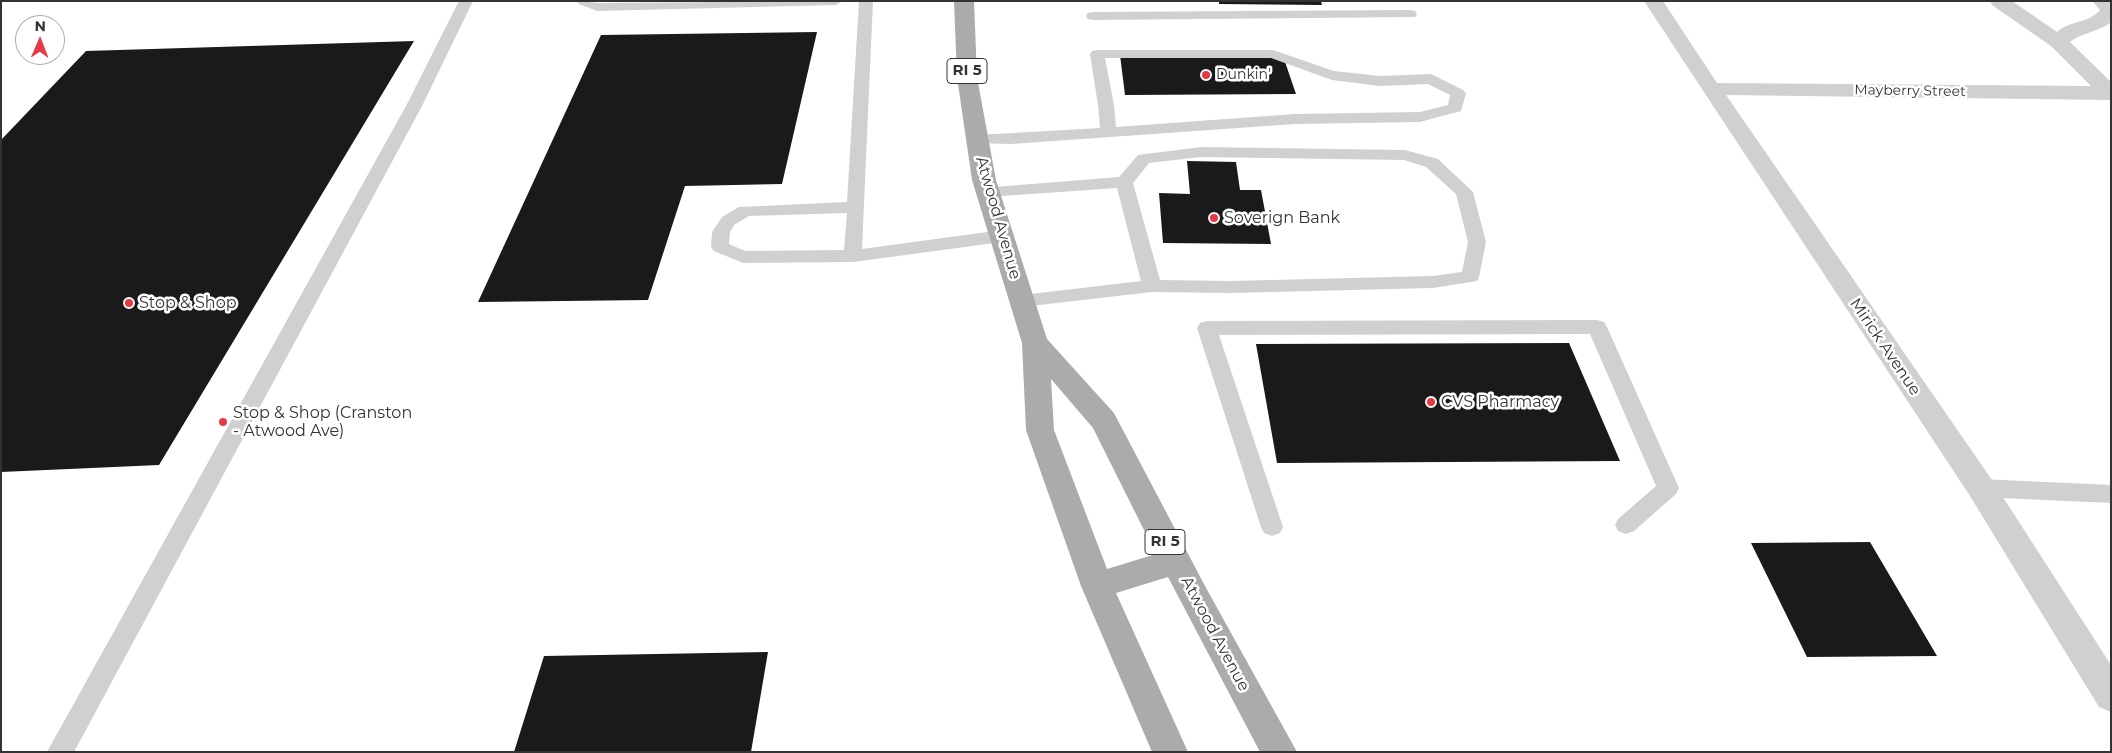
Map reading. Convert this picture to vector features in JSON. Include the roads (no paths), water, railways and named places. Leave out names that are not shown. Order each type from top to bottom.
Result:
[{"type":"main road","name":"Atwood Avenue","points":[[964,1],[967,76],[977,140],[988,192],[1036,343],[1040,430],[1097,586],[1170,752]]},
{"type":"main road","name":"Atwood Avenue","points":[[1036,343],[1104,421],[1128,465],[1175,561],[1279,752]]},
{"type":"main road","points":[[1097,586],[1175,561]]},
{"type":"street","name":"Mirick Avenue","points":[[1653,1],[1981,488],[2111,696]]},
{"type":"street","points":[[1999,1],[2058,42],[2110,93]]},
{"type":"street","points":[[2058,42],[2069,32],[2100,22],[2110,9],[2101,1]]},
{"type":"street","name":"Mayberry Street","points":[[1711,89],[2110,93]]},
{"type":"lane","points":[[60,752],[414,106],[466,1]]},
{"type":"lane","points":[[584,1],[597,7],[836,1]]},
{"type":"lane","points":[[853,256],[866,1]]},
{"type":"lane","points":[[1093,16],[1410,14]]},
{"type":"lane","points":[[977,140],[1108,132],[1295,119],[1420,117],[1455,108],[1458,93],[1431,79],[1380,81],[1332,74],[1273,54],[1097,54],[1106,105],[1108,132]]},
{"type":"lane","points":[[988,192],[1124,182],[1144,159],[1202,152],[1405,155],[1432,163],[1464,192],[1477,242],[1470,277],[1433,282],[1231,287],[1152,286],[1022,301]]},
{"type":"lane","points":[[1124,182],[1152,286]]},
{"type":"lane","points":[[856,207],[745,211],[728,221],[721,232],[720,247],[743,257],[853,256],[1002,236]]},
{"type":"lane","points":[[1272,528],[1207,328],[1597,327],[1668,488],[1626,526]]},
{"type":"lane","points":[[1981,488],[2111,494]]},
{"type":"place","name":"Dunkin'","points":[[1206,75]]},
{"type":"place","name":"Soverign Bank","points":[[1214,218]]},
{"type":"place","name":"Stop & Shop","points":[[129,303]]},
{"type":"place","name":"CVS Pharmacy","points":[[1431,402]]},
{"type":"place","name":"Stop & Shop (Cranston - Atwood Ave)","points":[[223,422]]}]
